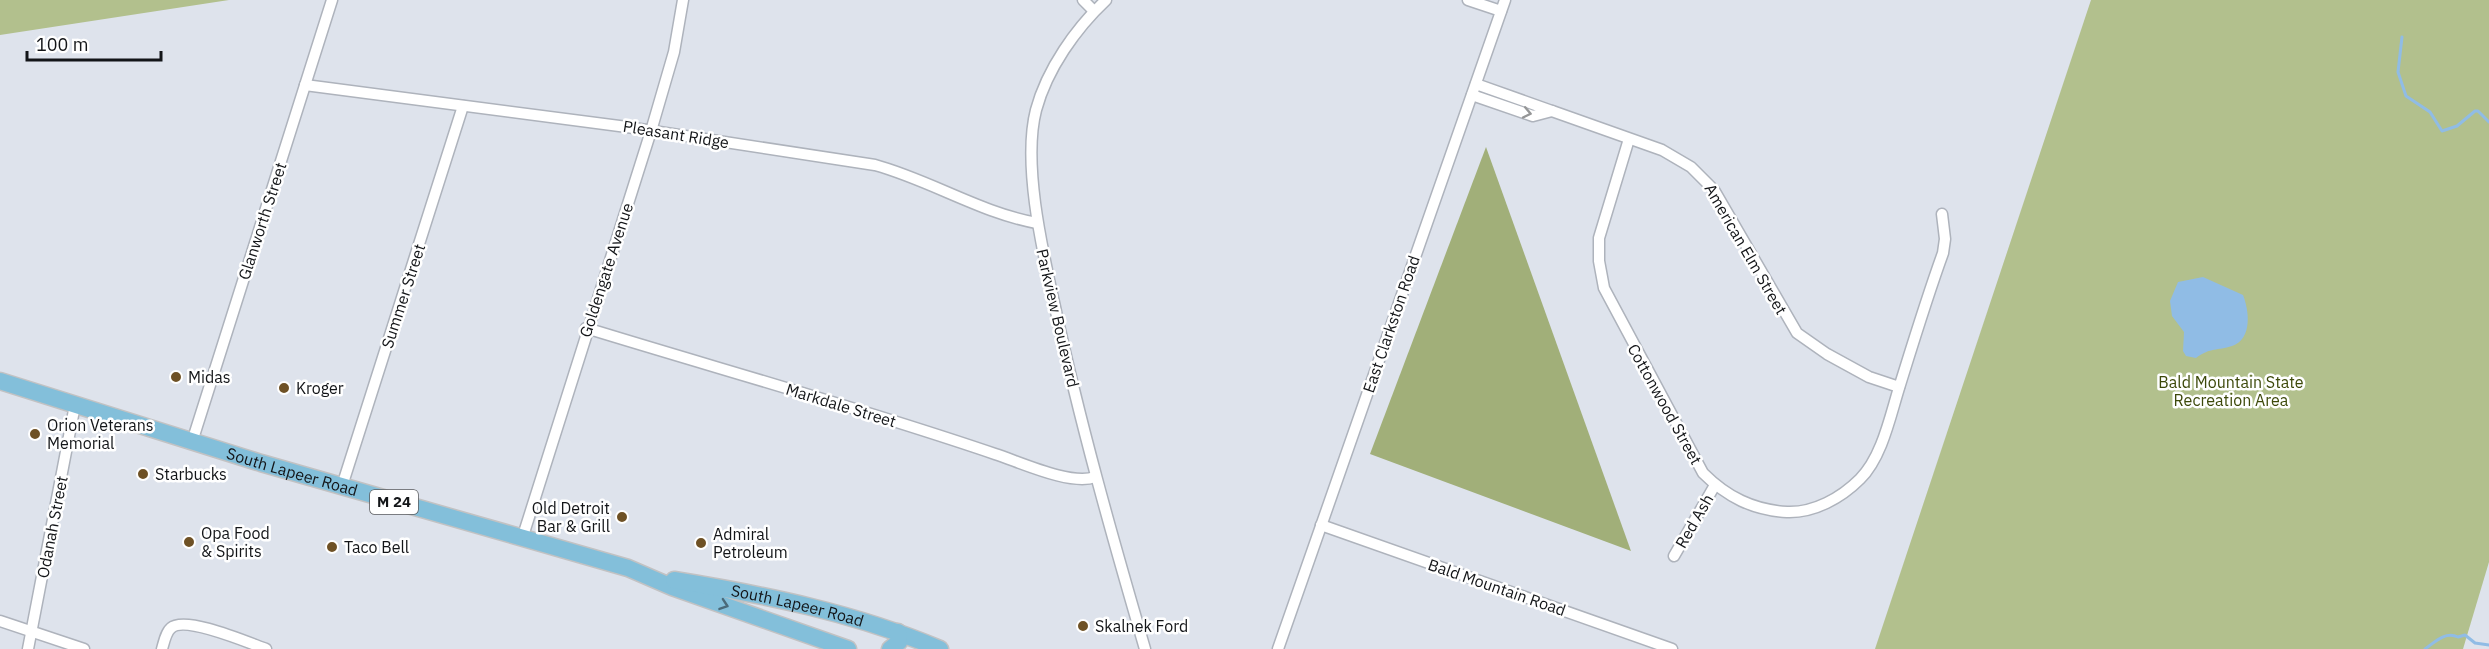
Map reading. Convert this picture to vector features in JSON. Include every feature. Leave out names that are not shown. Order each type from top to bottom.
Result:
[{"type":"main road","name":"M 24","points":[[0,381],[75,405]]},
{"type":"main road","name":"South Lapeer Road","points":[[75,405],[192,442],[650,576],[797,603],[898,632],[940,649]]},
{"type":"main road","name":"South Lapeer Road","points":[[650,576],[672,587],[848,649]]},
{"type":"main road","points":[[890,649],[899,642],[898,632]]},
{"type":"street","name":"Glanworth Street","points":[[192,442],[332,0]]},
{"type":"street","name":"Goldengate Avenue","points":[[522,539],[586,328],[651,130],[674,52],[683,0]]},
{"type":"street","points":[[1083,0],[1094,11]]},
{"type":"street","name":"Parkview Boulevard","points":[[1106,0],[1094,11],[1054,69],[1035,112],[1033,155],[1037,223],[1095,477],[1146,649]]},
{"type":"street","points":[[1468,0],[1503,5]]},
{"type":"street","name":"East Clarkston Road","points":[[1278,649],[1503,5]]},
{"type":"street","name":"Pleasant Ridge","points":[[305,85],[651,130],[875,165],[897,171],[1010,217],[1037,223]]},
{"type":"street","name":"American Elm Street","points":[[1474,90],[1533,116],[1552,111],[1662,150],[1691,166],[1706,180],[1797,333],[1827,354],[1869,376],[1899,387]]},
{"type":"street","name":"Summer Street","points":[[342,486],[463,106]]},
{"type":"street","name":"Cottonwood Street","points":[[1629,139],[1599,238],[1599,261],[1604,288],[1703,473],[1715,485],[1746,504],[1767,511],[1795,512],[1821,507],[1861,478],[1882,439],[1943,253],[1945,239],[1942,214]]},
{"type":"street","name":"Markdale Street","points":[[586,328],[908,424],[1046,471],[1074,479],[1095,477]]},
{"type":"street","name":"Odanah Street","points":[[28,649],[75,405]]},
{"type":"street","name":"Red Ash","points":[[1674,556],[1715,485]]},
{"type":"street","name":"Bald Mountain Road","points":[[1321,525],[1672,649]]},
{"type":"street","points":[[0,621],[84,649]]},
{"type":"street","points":[[162,649],[171,628],[178,624],[210,630],[266,649]]},
{"type":"green space","points":[[0,0],[229,0],[0,35]]},
{"type":"green space","name":"Bald Mountain State Recreation Area","points":[[2091,0],[2489,0],[2489,562],[2463,649],[1875,649]]},
{"type":"green space","points":[[1486,147],[1631,551],[1370,454]]},
{"type":"water","points":[[2203,277],[2243,295],[2248,324],[2239,342],[2206,352],[2196,358],[2186,356],[2183,351],[2184,332],[2172,316],[2170,301],[2178,282]]},
{"type":"waterway","points":[[2402,37],[2398,72],[2406,96],[2430,112],[2442,131],[2457,126],[2475,111],[2478,111],[2489,122]]},
{"type":"waterway","points":[[2425,649],[2440,638],[2449,635],[2458,637],[2465,635],[2475,643],[2489,645]]},
{"type":"place","name":"Midas","points":[[176,377]]},
{"type":"place","name":"Kroger","points":[[284,388]]},
{"type":"place","name":"Orion Veterans Memorial","points":[[35,434]]},
{"type":"place","name":"Starbucks","points":[[143,474]]},
{"type":"place","name":"Old Detroit Bar & Grill","points":[[622,517]]},
{"type":"place","name":"Opa Food & Spirits","points":[[189,542]]},
{"type":"place","name":"Admiral Petroleum","points":[[701,543]]},
{"type":"place","name":"Taco Bell","points":[[332,547]]},
{"type":"place","name":"Skalnek Ford","points":[[1083,626]]}]
